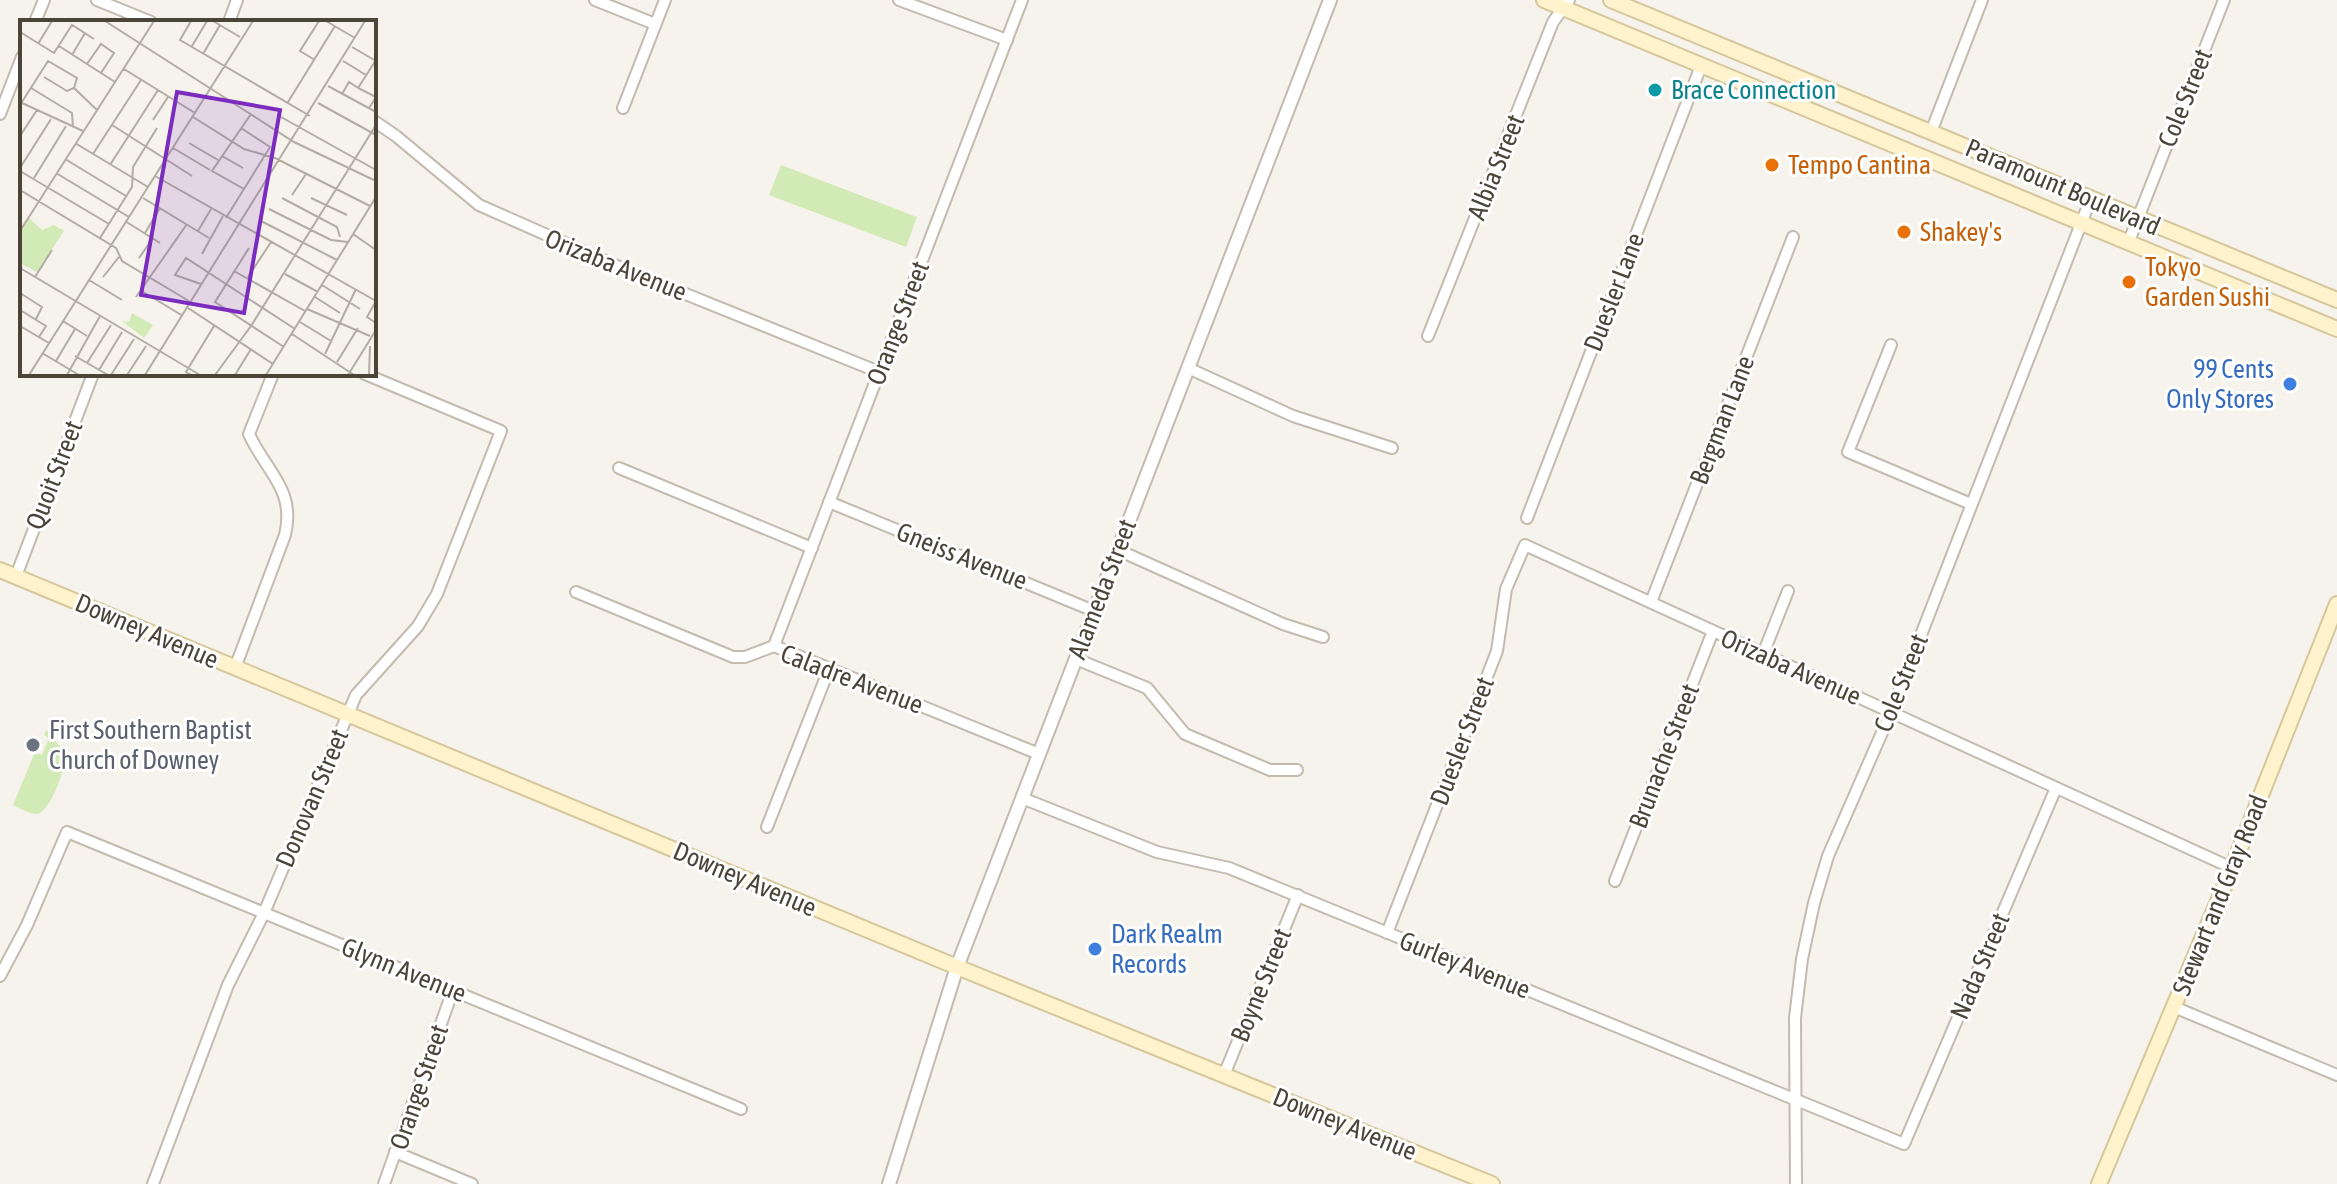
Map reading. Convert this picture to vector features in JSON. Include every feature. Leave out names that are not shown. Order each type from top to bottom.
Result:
[{"type":"main road","name":"Paramount Boulevard","points":[[1544,0],[1566,4],[1701,66],[2337,329]]},
{"type":"main road","name":"Paramount Boulevard","points":[[1611,0],[2337,300]]},
{"type":"main road","name":"Downey Avenue","points":[[0,570],[957,967],[1492,1184]]},
{"type":"main road","name":"Stewart and Gray Road","points":[[2099,1184],[2232,868],[2337,604]]},
{"type":"street","points":[[36,20],[44,0]]},
{"type":"street","points":[[97,0],[146,20]]},
{"type":"street","points":[[230,20],[237,0]]},
{"type":"street","points":[[595,0],[655,24]]},
{"type":"street","points":[[623,108],[665,0]]},
{"type":"street","points":[[899,0],[1007,40]]},
{"type":"street","name":"Orange Street","points":[[774,646],[1022,0]]},
{"type":"street","name":"Alameda Street","points":[[889,1184],[957,967],[1330,0]]},
{"type":"street","points":[[1931,132],[1982,0]]},
{"type":"street","name":"Cole Street","points":[[2129,241],[2224,0]]},
{"type":"street","name":"Albia Street","points":[[1428,336],[1553,22],[1566,4]]},
{"type":"street","points":[[0,114],[20,62]]},
{"type":"street","name":"Duesler Lane","points":[[1527,518],[1701,66]]},
{"type":"street","name":"Orizaba Avenue","points":[[376,122],[477,204],[626,270],[879,372]]},
{"type":"street","name":"Cole Street","points":[[1796,1184],[1795,1018],[1802,959],[1828,856],[1891,712],[2091,198]]},
{"type":"street","name":"Bergman Lane","points":[[1651,602],[1793,237]]},
{"type":"street","points":[[1891,345],[1848,452],[1971,504]]},
{"type":"street","points":[[1188,368],[1293,416],[1392,448]]},
{"type":"street","name":"Quoit Street","points":[[16,576],[92,376]]},
{"type":"street","points":[[235,668],[285,535],[289,516],[287,498],[249,434],[272,376]]},
{"type":"street","name":"Donovan Street","points":[[153,1184],[230,982],[264,913],[356,695],[429,611],[501,431],[370,376]]},
{"type":"street","points":[[619,468],[812,548]]},
{"type":"street","name":"Gneiss Avenue","points":[[829,502],[1094,611]]},
{"type":"street","name":"Orizaba Avenue","points":[[1525,545],[2232,868]]},
{"type":"street","name":"Duesler Street","points":[[1387,933],[1497,651],[1506,589],[1525,545]]},
{"type":"street","points":[[1118,550],[1283,624],[1323,637]]},
{"type":"street","points":[[1763,654],[1788,591]]},
{"type":"street","name":"Caladre Avenue","points":[[576,592],[733,657],[745,657],[774,646],[1039,754]]},
{"type":"street","name":"Brunache Street","points":[[1615,881],[1713,631]]},
{"type":"street","points":[[1076,659],[1147,688],[1185,734],[1270,770],[1297,770]]},
{"type":"street","points":[[767,827],[829,669]]},
{"type":"street","name":"Nada Street","points":[[1904,1144],[2056,788]]},
{"type":"street","name":"Gurley Avenue","points":[[1022,798],[1157,852],[1221,865],[1298,895],[1904,1144]]},
{"type":"street","name":"Glynn Avenue","points":[[0,976],[27,925],[67,832],[741,1109]]},
{"type":"street","name":"Boyne Street","points":[[1224,1075],[1298,895]]},
{"type":"street","name":"Orange Street","points":[[384,1184],[453,990]]},
{"type":"street","points":[[2174,1007],[2337,1075]]},
{"type":"street","points":[[395,1152],[472,1184]]},
{"type":"green space","points":[[781,165],[917,217],[906,247],[769,195]]},
{"type":"green space","points":[[46,730],[61,749],[64,763],[52,798],[42,811],[34,814],[13,805],[35,752],[42,755],[49,738],[44,735]]},
{"type":"place","name":"Brace Connection","points":[[1655,90]]},
{"type":"place","name":"Tempo Cantina","points":[[1772,165]]},
{"type":"place","name":"Shakey's","points":[[1904,232]]},
{"type":"place","name":"Tokyo Garden Sushi","points":[[2129,282]]},
{"type":"place","name":"99 Cents Only Stores","points":[[2290,384]]},
{"type":"place","name":"First Southern Baptist Church of Downey","points":[[33,745]]},
{"type":"place","name":"Dark Realm Records","points":[[1095,949]]}]
